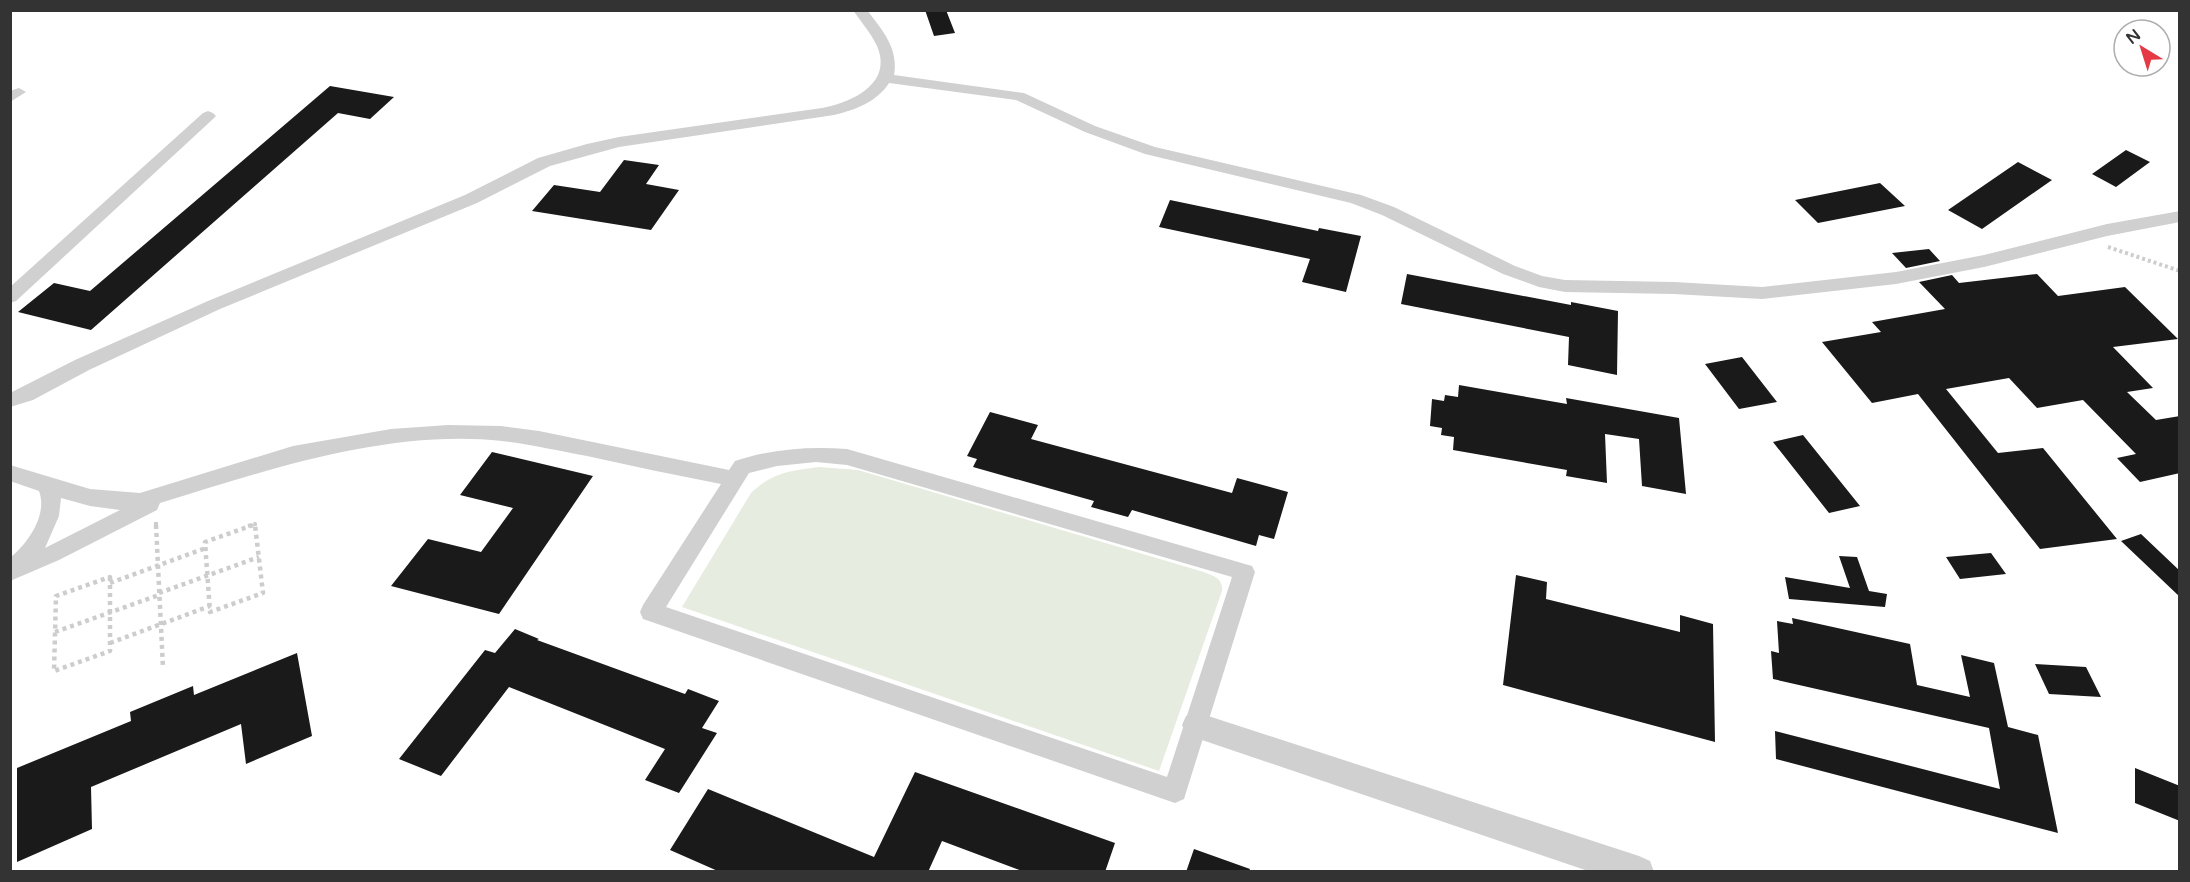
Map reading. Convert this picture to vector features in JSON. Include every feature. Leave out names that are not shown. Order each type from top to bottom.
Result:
[{"type":"street","points":[[10,407],[18,397],[110,352],[270,281],[471,199],[544,162],[619,142],[837,111],[864,100],[885,78],[889,58],[886,48],[860,10]]},
{"type":"street","points":[[885,78],[1019,96],[1090,129],[1151,151],[1354,199],[1388,211],[1509,270],[1539,281],[1565,286],[1674,288],[1762,293],[1896,278],[1984,261],[2079,237],[2180,216]]},
{"type":"street","points":[[10,297],[208,116]]},
{"type":"street","points":[[10,473],[82,496],[121,502],[140,501],[215,476],[294,454],[381,439],[448,432],[501,433],[539,439],[734,479]]},
{"type":"street","points":[[816,454],[847,457],[1244,572],[1196,725],[1175,791],[651,612],[742,467],[777,458],[816,454]]},
{"type":"street","points":[[10,571],[23,561],[37,544],[46,524],[51,505],[50,490],[46,485]]},
{"type":"street","points":[[10,571],[52,554],[176,490]]},
{"type":"street","points":[[1196,725],[1639,872]]},
{"type":"path","points":[[2079,237],[2180,271]]},
{"type":"path","points":[[155,501],[163,668]]},
{"type":"path","points":[[255,524],[262,593],[210,612],[206,548],[205,542],[255,524]]},
{"type":"path","points":[[110,583],[206,548]]},
{"type":"path","points":[[55,632],[259,557]]},
{"type":"path","points":[[110,577],[110,583],[110,651],[54,671],[56,596],[110,577]]},
{"type":"path","points":[[110,644],[210,606]]},
{"type":"shaded area","points":[[819,467],[858,470],[1197,570],[1218,579],[1222,591],[1159,771],[682,607],[751,493],[775,477],[791,471]]},
{"type":"building","points":[[925,10],[946,10],[955,33],[934,36]]},
{"type":"building","points":[[330,86],[394,97],[370,119],[338,113],[91,330],[18,312],[54,283],[90,291]]},
{"type":"building","points":[[2126,150],[2150,162],[2116,187],[2092,174]]},
{"type":"building","points":[[624,160],[659,165],[646,184],[679,190],[651,230],[532,211],[554,185],[600,192]]},
{"type":"building","points":[[2018,162],[2052,180],[1982,229],[1948,210]]},
{"type":"building","points":[[1880,183],[1905,206],[1818,223],[1795,200]]},
{"type":"building","points":[[1170,200],[1318,231],[1319,228],[1361,236],[1346,292],[1302,282],[1310,259],[1159,227]]},
{"type":"building","points":[[1929,249],[1940,261],[1906,268],[1892,253]]},
{"type":"building","points":[[1407,274],[1571,305],[1571,302],[1618,311],[1617,375],[1568,365],[1569,337],[1401,304]]},
{"type":"building","points":[[2037,274],[2058,296],[2125,287],[2178,339],[2113,347],[2153,388],[2127,392],[2156,420],[2180,416],[2180,473],[2140,482],[2117,458],[2136,454],[2083,400],[2037,408],[2009,378],[1946,389],[1998,453],[2043,448],[2117,539],[2040,549],[1918,394],[1872,403],[1822,342],[1881,332],[1872,322],[1945,309],[1919,282],[1952,275],[1959,283]]},
{"type":"building","points":[[1742,357],[1777,402],[1739,409],[1705,364]]},
{"type":"building","points":[[1459,385],[1567,404],[1566,398],[1679,418],[1686,494],[1642,486],[1639,439],[1605,434],[1607,483],[1566,476],[1567,470],[1453,450],[1454,437],[1441,435],[1442,428],[1430,426],[1432,399],[1444,401],[1445,395],[1458,397]]},
{"type":"building","points":[[990,412],[1038,425],[1031,439],[1232,493],[1237,478],[1288,492],[1274,539],[1259,535],[1256,546],[1132,510],[1128,517],[1091,507],[1094,501],[973,467],[977,459],[967,456]]},
{"type":"building","points":[[1803,435],[1860,506],[1829,513],[1773,442]]},
{"type":"building","points":[[492,452],[593,476],[499,614],[391,586],[428,539],[481,552],[513,508],[460,495]]},
{"type":"building","points":[[2141,534],[2180,571],[2180,597],[2121,541]]},
{"type":"building","points":[[1991,553],[2006,574],[1960,579],[1946,557]]},
{"type":"building","points":[[1839,556],[1857,557],[1869,591],[1887,594],[1885,607],[1789,599],[1785,577],[1850,588]]},
{"type":"building","points":[[1516,575],[1547,582],[1546,599],[1680,632],[1680,615],[1713,624],[1715,742],[1503,685]]},
{"type":"building","points":[[1792,618],[1910,644],[1917,685],[1970,697],[1961,655],[1994,663],[2008,727],[2038,735],[2058,833],[1776,759],[1775,731],[2000,789],[1989,728],[1773,679],[1771,651],[1779,653],[1777,621],[1793,624]]},
{"type":"building","points":[[515,629],[539,639],[537,640],[685,694],[688,689],[719,701],[702,728],[717,733],[679,793],[645,780],[665,749],[509,687],[441,776],[399,759],[485,650],[495,653]]},
{"type":"building","points":[[297,653],[312,736],[246,764],[241,724],[91,787],[92,829],[17,862],[17,768],[131,721],[130,712],[193,686],[194,695]]},
{"type":"building","points":[[2035,664],[2086,667],[2101,697],[2049,694]]},
{"type":"building","points":[[2135,768],[2180,786],[2180,821],[2135,803]]},
{"type":"building","points":[[915,772],[1115,843],[1105,872],[1025,872],[942,841],[928,872],[720,872],[670,850],[708,789],[874,857]]},
{"type":"building","points":[[1194,849],[1250,869],[1249,872],[1186,872]]}]
